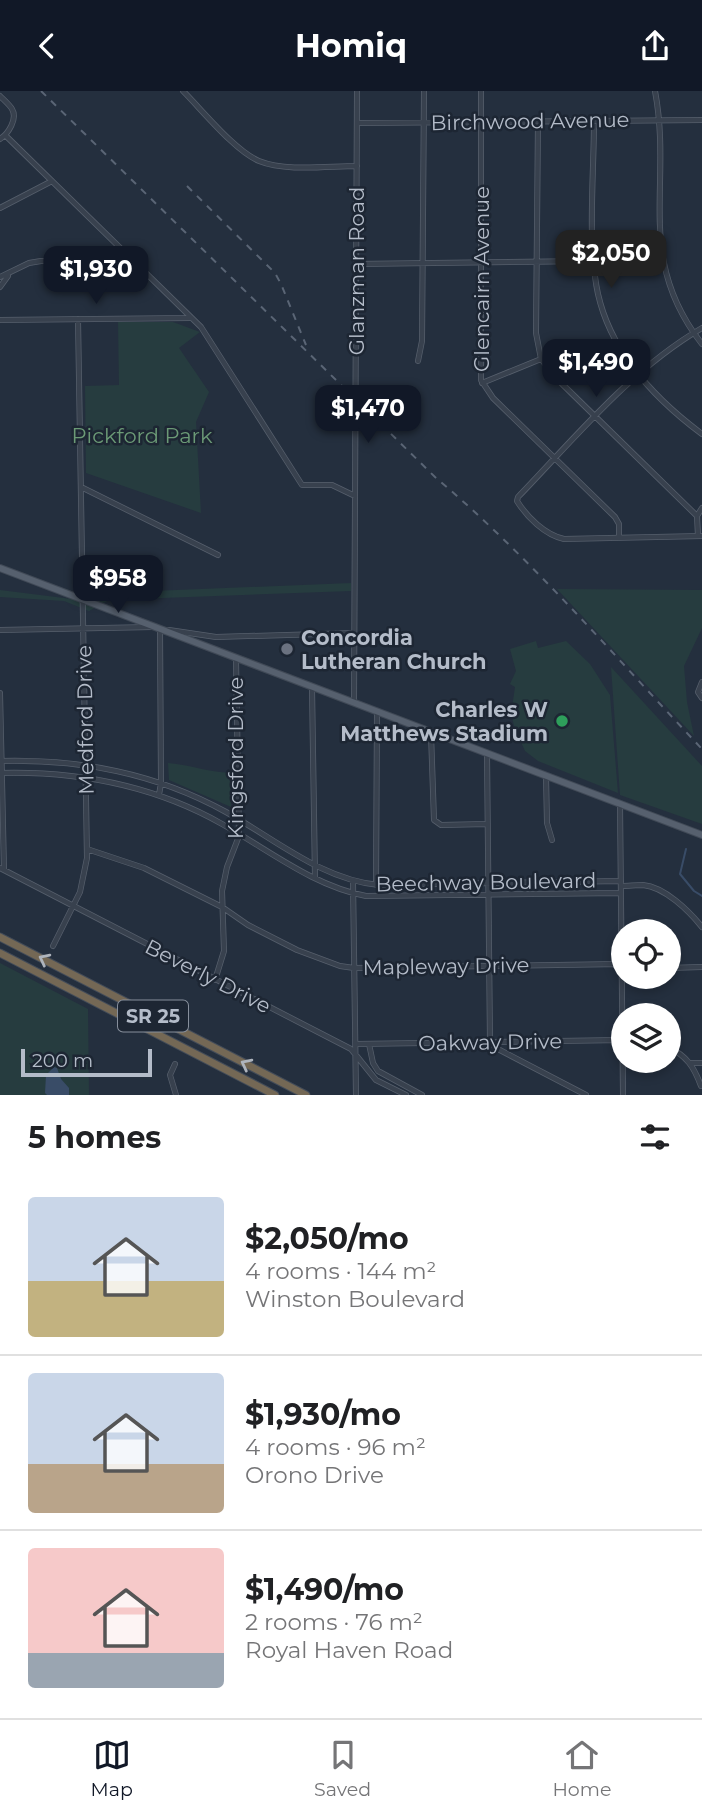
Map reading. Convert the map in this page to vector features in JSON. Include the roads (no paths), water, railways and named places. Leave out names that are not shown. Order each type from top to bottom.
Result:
[{"type":"highway","name":"SR 25","points":[[0,937],[306,1095]]},
{"type":"highway","name":"SR 25","points":[[0,953],[275,1095]]},
{"type":"main road","points":[[0,568],[702,835]]},
{"type":"street","points":[[183,91],[239,147],[256,160],[280,165],[357,166]]},
{"type":"street","name":"Glanzman Road","points":[[354,704],[357,91]]},
{"type":"street","points":[[418,361],[422,347],[425,91]]},
{"type":"street","name":"Glencairn Avenue","points":[[481,91],[482,383],[493,398],[615,517],[619,524],[619,538]]},
{"type":"street","points":[[655,91],[659,120],[660,250],[674,297],[693,333],[702,344]]},
{"type":"street","points":[[0,96],[14,112],[13,123],[6,136],[0,139]]},
{"type":"street","name":"Birchwood Avenue","points":[[357,124],[702,120]]},
{"type":"street","points":[[538,121],[536,333],[541,359],[557,379],[596,417],[697,516],[700,536],[554,537],[517,501],[555,458],[596,417],[639,375],[702,328]]},
{"type":"street","points":[[594,121],[594,261],[599,295],[611,330],[624,355],[639,375],[702,434]]},
{"type":"street","points":[[6,136],[191,318],[210,340],[298,481],[307,487],[332,485],[355,496]]},
{"type":"street","points":[[0,208],[51,181]]},
{"type":"street","points":[[356,264],[594,261],[660,250]]},
{"type":"street","points":[[0,277],[29,263],[41,261],[131,259]]},
{"type":"street","points":[[0,287],[11,272]]},
{"type":"street","points":[[0,320],[191,318]]},
{"type":"street","name":"Medford Drive","points":[[53,946],[83,881],[87,849],[78,319]]},
{"type":"street","points":[[482,383],[541,359]]},
{"type":"street","points":[[81,487],[218,555]]},
{"type":"street","points":[[697,516],[702,508]]},
{"type":"street","points":[[0,630],[156,629],[219,637],[354,633]]},
{"type":"street","points":[[156,629],[162,783],[159,795]]},
{"type":"street","points":[[217,652],[219,637]]},
{"type":"street","name":"Kingsford Drive","points":[[215,979],[223,951],[222,907],[227,867],[239,834],[236,659]]},
{"type":"street","points":[[702,681],[698,692],[702,698]]},
{"type":"street","points":[[312,688],[315,878]]},
{"type":"street","points":[[0,693],[2,869]]},
{"type":"street","points":[[376,885],[377,713]]},
{"type":"street","points":[[431,734],[434,820],[441,825],[487,824]]},
{"type":"street","points":[[486,754],[490,1042],[496,1048],[586,1095]]},
{"type":"street","name":"Beechway Boulevard","points":[[1,761],[86,764],[162,783],[208,803],[315,864],[353,881],[376,885],[488,883],[621,887]]},
{"type":"street","name":"Beechway Boulevard","points":[[1,773],[86,776],[159,795],[203,813],[315,878],[353,894],[379,897],[488,895],[621,887]]},
{"type":"street","points":[[546,776],[547,823],[552,840]]},
{"type":"street","points":[[620,804],[621,919]]},
{"type":"street","name":"Mapleway Drive","points":[[87,849],[144,868],[222,907],[248,925],[297,950],[340,966],[611,967]]},
{"type":"street","name":"Beverly Drive","points":[[2,869],[356,1054],[363,1067],[376,1080],[406,1095]]},
{"type":"street","points":[[353,881],[356,1095]]},
{"type":"street","points":[[621,887],[643,885],[656,888],[682,907],[702,927]]},
{"type":"street","points":[[681,968],[702,967]]},
{"type":"street","name":"Oakway Drive","points":[[356,1044],[611,1040]]},
{"type":"street","points":[[369,1044],[373,1063],[378,1071],[422,1095]]},
{"type":"street","points":[[681,1053],[691,1063],[701,1083],[702,1095]]},
{"type":"street","points":[[691,1063],[702,1063]]},
{"type":"street","points":[[175,1064],[170,1075],[176,1095]]},
{"type":"street","points":[[623,1073],[623,1095]]},
{"type":"water","points":[[54,1067],[69,1088],[69,1095],[45,1093],[46,1075]]},
{"type":"waterway","points":[[686,849],[680,874],[694,891],[702,896]]},
{"type":"railway","points":[[41,91],[435,477],[505,541],[702,749]]},
{"type":"railway","points":[[187,186],[275,273],[306,345]]},
{"type":"place","name":"Concordia Lutheran Church","points":[[287,649]]},
{"type":"place","name":"Charles W Matthews Stadium","points":[[562,721]]},
{"type":"park label","name":"Pickford Park","points":[[142,435]]}]
